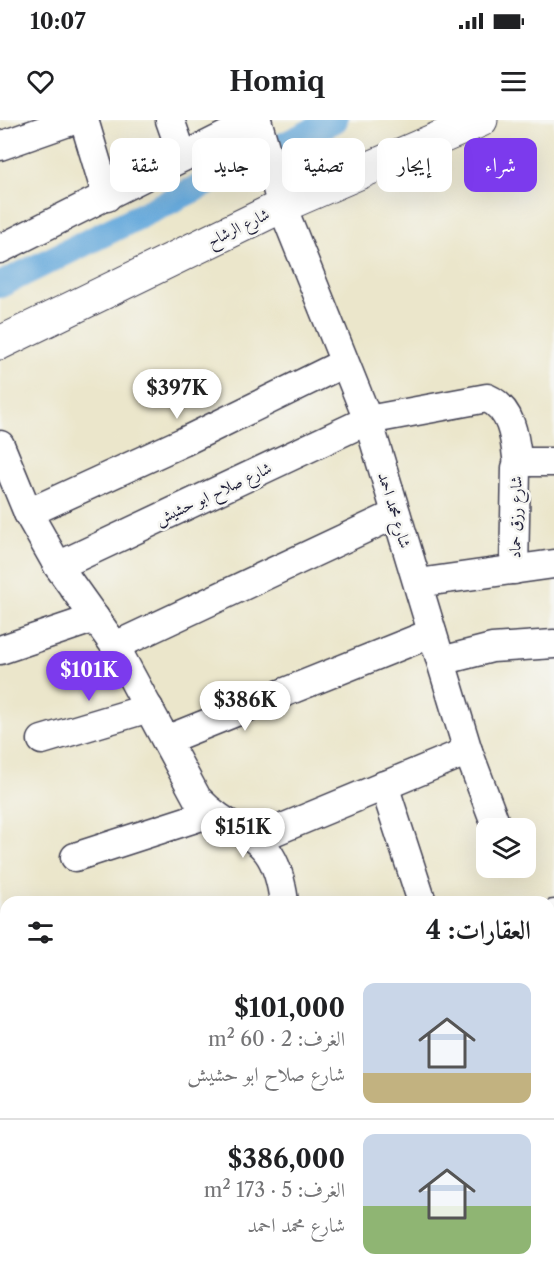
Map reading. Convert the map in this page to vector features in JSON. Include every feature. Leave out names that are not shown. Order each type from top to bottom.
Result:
[{"type":"street","points":[[0,146],[74,120]]},
{"type":"street","points":[[84,120],[107,197]]},
{"type":"street","points":[[170,120],[183,157]]},
{"type":"street","name":"شارع الرشاح","points":[[0,343],[279,196],[481,120]]},
{"type":"street","points":[[0,249],[183,157],[259,126]]},
{"type":"street","name":"شارع محمد احمد","points":[[259,126],[279,196],[368,420],[468,752],[493,818]]},
{"type":"street","points":[[28,513],[183,442],[344,363]]},
{"type":"street","name":"شارع صلاح ابو حشيش","points":[[57,566],[368,420],[487,398],[498,403],[508,419],[514,436],[518,465]]},
{"type":"street","points":[[0,445],[28,513],[57,566],[115,646],[197,798],[211,813],[256,839],[268,850],[279,871],[283,896]]},
{"type":"street","name":"شارع رزق حماد","points":[[514,570],[515,471],[518,465],[526,461],[554,462]]},
{"type":"street","points":[[115,646],[396,514]]},
{"type":"street","points":[[418,583],[554,564]]},
{"type":"street","points":[[0,650],[95,618]]},
{"type":"street","points":[[166,740],[432,633]]},
{"type":"street","points":[[441,661],[492,648],[554,644]]},
{"type":"street","points":[[42,740],[149,708]]},
{"type":"street","points":[[256,839],[468,752]]},
{"type":"street","points":[[384,785],[420,896]]},
{"type":"street","points":[[75,856],[211,813]]},
{"type":"waterway","points":[[0,285],[335,120]]}]
